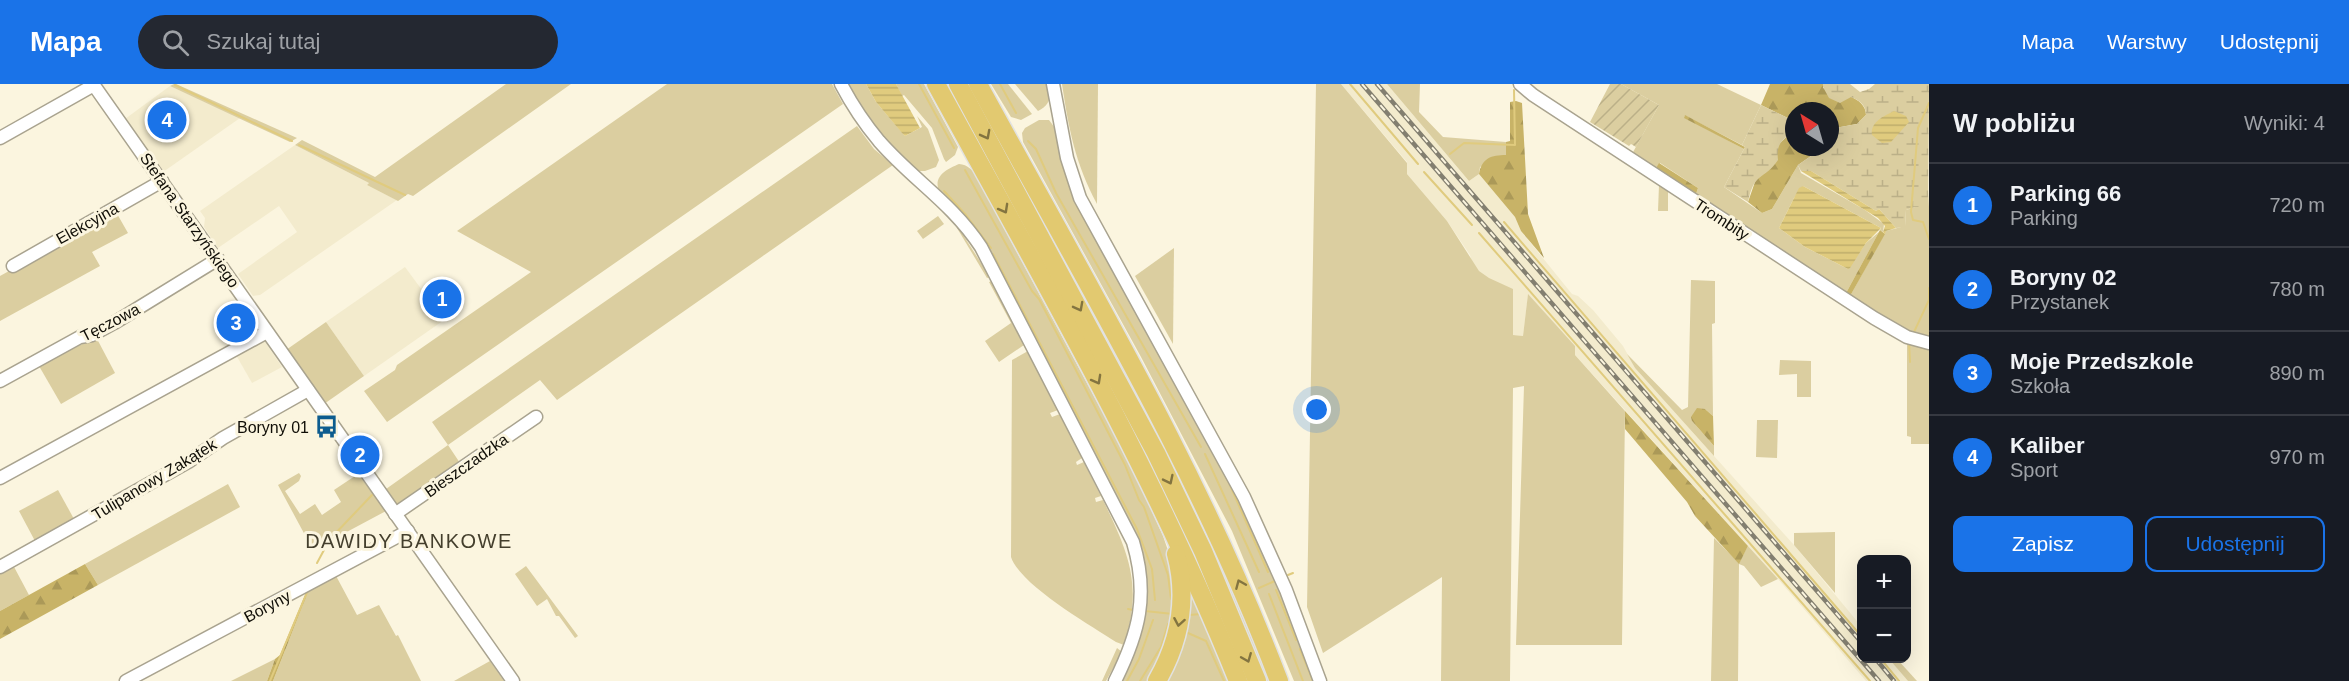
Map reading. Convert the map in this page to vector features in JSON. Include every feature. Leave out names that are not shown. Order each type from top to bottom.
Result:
[{"type":"highway","points":[[936,84],[1121,424],[1201,589],[1238,681]]},
{"type":"highway","points":[[958,84],[1151,443],[1203,551],[1257,681]]},
{"type":"highway","points":[[978,84],[1165,429],[1237,577],[1279,680]]},
{"type":"highway","points":[[1157,681],[1173,647],[1181,612],[1180,574],[1168,523]]},
{"type":"street","points":[[841,84],[857,114],[880,142],[954,212],[981,247],[1133,542],[1140,579],[1141,610],[1129,653],[1115,681]]},
{"type":"street","points":[[1053,84],[1067,158],[1080,198],[1244,497],[1286,590],[1320,681]]},
{"type":"street","name":"Trombity","points":[[1520,84],[1533,95],[1874,318],[1907,337],[1929,343]]},
{"type":"street","points":[[0,138],[94,85]]},
{"type":"street","name":"Stefana Starzyńskiego","points":[[94,85],[513,681]]},
{"type":"street","name":"Elekcyjna","points":[[13,266],[162,181]]},
{"type":"street","name":"Tęczowa","points":[[0,381],[80,338],[92,335],[114,323],[218,259]]},
{"type":"street","points":[[0,478],[267,332]]},
{"type":"street","name":"Tulipanowy Zakątek","points":[[0,567],[188,462],[223,438],[308,390]]},
{"type":"street","name":"Bieszczadzka","points":[[395,514],[536,417]]},
{"type":"street","name":"Boryny","points":[[126,681],[408,531]]},
{"type":"shaded area","points":[[866,84],[896,84],[920,128],[905,136],[876,102]]},
{"type":"shaded area","points":[[1341,84],[1387,84],[1469,181],[1479,174],[1515,217],[1521,231],[1572,294],[1578,296],[1593,310],[1623,346],[1635,368],[1794,545],[1857,621],[1857,663],[1892,663],[1908,681],[1866,681],[1778,579],[1575,355],[1575,346],[1528,295],[1523,336],[1511,335],[1484,309],[1470,255],[1447,221],[1407,174],[1407,162]]},
{"type":"shaded area","points":[[170,86],[240,118],[163,172],[125,119]]},
{"type":"shaded area","points":[[1894,111],[1906,116],[1909,122],[1891,142],[1882,143],[1872,135],[1873,126],[1878,120]]},
{"type":"shaded area","points":[[295,145],[397,200],[260,295],[253,296],[238,274],[297,232],[279,206],[218,248],[204,227],[205,218],[200,211]]},
{"type":"shaded area","points":[[1801,171],[1811,171],[1876,211],[1879,209],[1896,228],[1886,231],[1885,234],[1883,232],[1885,226],[1878,218]]},
{"type":"shaded area","points":[[1803,186],[1881,228],[1866,243],[1850,268],[1805,247],[1779,228],[1799,188]]},
{"type":"shaded area","points":[[405,267],[444,320],[364,376],[326,322]]},
{"type":"shaded area","points":[[239,304],[257,330],[230,345],[215,317]]},
{"type":"shaded area","points":[[264,340],[282,367],[252,383],[236,355]]},
{"type":"green space","points":[[174,84],[297,138],[290,142],[170,86]]},
{"type":"green space","points":[[506,84],[571,84],[413,196],[408,194],[398,201],[367,185],[369,183],[295,145],[302,140],[375,177]]},
{"type":"green space","points":[[667,84],[832,84],[843,104],[387,422],[364,391],[395,370],[397,365],[531,272],[457,231]]},
{"type":"green space","points":[[846,84],[866,84],[876,102],[905,136],[922,127],[917,116],[928,129],[939,160],[936,167],[916,171],[876,132]]},
{"type":"green space","points":[[896,84],[924,84],[958,147],[955,155],[946,162],[932,128],[904,95],[902,96]]},
{"type":"green space","points":[[964,84],[970,84],[1140,396],[1226,574],[1271,681],[1262,681]]},
{"type":"green space","points":[[991,84],[1008,84],[1032,114],[1021,120],[1011,117]]},
{"type":"green space","points":[[1015,84],[1049,84],[1048,103],[1038,111]]},
{"type":"green space","points":[[1062,84],[1098,84],[1097,204],[1083,174],[1074,146]]},
{"type":"green space","points":[[1316,84],[1341,84],[1407,163],[1407,174],[1447,221],[1479,271],[1513,289],[1513,335],[1523,336],[1528,294],[1575,346],[1575,355],[1625,411],[1622,645],[1516,645],[1524,386],[1513,388],[1510,681],[1441,681],[1442,577],[1323,653],[1307,607]]},
{"type":"green space","points":[[1387,84],[1420,84],[1419,112],[1443,137],[1506,142],[1506,155],[1480,167],[1479,174],[1469,181]]},
{"type":"green space","points":[[1610,84],[1621,84],[1659,105],[1636,147],[1631,144],[1629,146],[1590,122]]},
{"type":"green space","points":[[1621,84],[1717,84],[1761,105],[1742,145],[1684,117],[1744,149],[1724,187],[1762,213],[1772,209],[1798,165],[1801,173],[1865,210],[1884,224],[1883,232],[1881,228],[1803,186],[1794,198],[1779,228],[1805,247],[1848,269],[1866,243],[1879,232],[1845,295],[1695,197],[1698,188],[1660,163],[1655,170],[1632,154],[1659,105]]},
{"type":"green space","points":[[1770,84],[1823,84],[1823,88],[1856,99],[1865,109],[1866,115],[1857,124],[1839,127],[1839,102],[1785,102],[1785,117],[1761,105]]},
{"type":"green space","points":[[1823,84],[1850,84],[1860,92],[1875,84],[1929,84],[1928,207],[1906,210],[1905,227],[1896,228],[1879,209],[1876,211],[1811,171],[1801,171],[1798,165],[1811,156],[1839,156],[1839,127],[1857,124],[1866,115],[1862,104],[1857,100],[1851,97],[1840,103],[1829,98]]},
{"type":"green space","points":[[1510,102],[1522,103],[1528,214],[1544,258],[1521,231],[1515,217],[1479,174],[1482,164],[1488,158],[1506,155],[1506,142],[1510,141]]},
{"type":"green space","points":[[1761,105],[1785,117],[1785,138],[1779,146],[1778,160],[1753,185],[1748,202],[1724,187],[1745,147],[1742,145]]},
{"type":"green space","points":[[1685,115],[1745,147],[1744,149],[1684,118]]},
{"type":"green space","points":[[1039,120],[1049,120],[1055,128],[1062,156],[1259,535],[1316,681],[1294,681],[1232,531],[1141,357],[1023,142],[1022,133],[1025,128]]},
{"type":"green space","points":[[857,126],[874,149],[893,165],[557,400],[540,380],[448,445],[432,422]]},
{"type":"green space","points":[[1785,138],[1785,156],[1811,156],[1798,165],[1772,209],[1762,213],[1748,202],[1756,179],[1763,173]]},
{"type":"green space","points":[[1659,163],[1698,188],[1695,197],[1655,170]]},
{"type":"green space","points":[[959,164],[970,168],[982,184],[1133,469],[1163,536],[1172,562],[1175,617],[1150,681],[1120,681],[1135,651],[1143,624],[1146,596],[1144,563],[970,225],[939,191],[938,181],[942,174]]},
{"type":"green space","points":[[1659,185],[1668,191],[1668,211],[1658,211]]},
{"type":"green space","points":[[1929,191],[1929,339],[1913,335],[1849,298],[1886,231],[1905,226],[1906,210],[1928,207]]},
{"type":"green space","points":[[116,212],[128,233],[92,252],[100,266],[0,321],[0,276]]},
{"type":"green space","points":[[938,216],[944,224],[923,239],[917,231]]},
{"type":"green space","points":[[958,227],[990,277],[987,278]]},
{"type":"green space","points":[[1880,230],[1885,234],[1849,298],[1845,295]]},
{"type":"green space","points":[[1174,248],[1173,344],[1135,276]]},
{"type":"green space","points":[[1691,280],[1715,281],[1715,323],[1712,324],[1713,416],[1705,409],[1692,421],[1714,446],[1714,456],[1635,368],[1627,354],[1682,410],[1688,407]]},
{"type":"green space","points":[[992,281],[1024,345],[999,362],[985,341],[1011,323],[989,282]]},
{"type":"green space","points":[[326,322],[364,376],[324,404],[286,350]]},
{"type":"green space","points":[[96,337],[115,373],[61,404],[39,366]]},
{"type":"green space","points":[[1907,342],[1929,349],[1929,444],[1911,444],[1911,437],[1907,436]]},
{"type":"green space","points":[[1028,351],[1058,410],[1050,413],[1052,417],[1060,414],[1082,458],[1076,462],[1077,465],[1084,462],[1101,496],[1095,498],[1096,502],[1103,500],[1126,554],[1133,587],[1130,624],[1124,645],[1041,592],[1017,568],[1011,557],[1012,360]]},
{"type":"green space","points":[[1780,360],[1811,361],[1811,397],[1797,397],[1797,374],[1779,375]]},
{"type":"green space","points":[[1697,408],[1705,409],[1713,416],[1714,446],[1692,421],[1691,417]]},
{"type":"green space","points":[[1625,411],[1748,546],[1739,564],[1695,516],[1687,502],[1625,429]]},
{"type":"green space","points":[[1757,420],[1778,420],[1777,458],[1756,457]]},
{"type":"green space","points":[[448,445],[460,463],[398,506],[386,489]]},
{"type":"green space","points":[[299,473],[301,476],[299,481],[285,491],[300,514],[315,504],[322,515],[341,502],[334,490],[358,474],[386,511],[313,550],[278,485]]},
{"type":"green space","points":[[228,484],[240,507],[98,585],[85,564]]},
{"type":"green space","points":[[58,490],[74,519],[35,541],[19,511]]},
{"type":"green space","points":[[1835,532],[1835,593],[1794,545],[1794,533]]},
{"type":"green space","points":[[1714,538],[1739,563],[1748,546],[1778,579],[1761,587],[1744,566],[1739,564],[1738,681],[1711,681]]},
{"type":"green space","points":[[85,564],[98,585],[0,639],[0,611]]},
{"type":"green space","points":[[13,565],[29,595],[0,611],[0,572]]},
{"type":"green space","points":[[526,566],[578,636],[575,638],[559,616],[556,616],[547,599],[537,606],[515,574]]},
{"type":"green space","points":[[335,574],[357,615],[379,605],[396,636],[398,635],[421,681],[273,681],[310,587]]},
{"type":"green space","points":[[1188,582],[1229,681],[1163,681]]},
{"type":"green space","points":[[310,587],[273,681],[267,681],[275,659],[280,655]]},
{"type":"green space","points":[[1117,648],[1122,652],[1106,681],[1102,681]]},
{"type":"green space","points":[[275,659],[267,681],[231,681]]},
{"type":"green space","points":[[490,661],[504,681],[454,681]]},
{"type":"green space","points":[[1892,663],[1901,663],[1917,681],[1908,681]]},
{"type":"waterway","points":[[919,84],[954,148]]},
{"type":"waterway","points":[[1000,84],[1016,113]]},
{"type":"waterway","points":[[1350,84],[1418,164]]},
{"type":"waterway","points":[[175,85],[292,141]]},
{"type":"waterway","points":[[1450,154],[1464,143],[1515,145],[1514,90]]},
{"type":"waterway","points":[[1929,103],[1918,128],[1911,212],[1913,220],[1923,222],[1929,239]]},
{"type":"waterway","points":[[1057,138],[1063,166],[1074,198]]},
{"type":"waterway","points":[[1028,141],[1036,149],[1056,193],[1201,447]]},
{"type":"waterway","points":[[299,145],[405,195]]},
{"type":"waterway","points":[[965,170],[1032,291],[1039,299],[1125,465],[1144,507],[1168,575],[1171,599]]},
{"type":"waterway","points":[[1424,172],[1472,225]]},
{"type":"waterway","points":[[944,191],[991,248]]},
{"type":"waterway","points":[[1077,206],[1114,272]]},
{"type":"waterway","points":[[1504,222],[1857,631]]},
{"type":"waterway","points":[[1479,233],[1870,681]]},
{"type":"waterway","points":[[993,254],[1137,529],[1152,569],[1155,600]]},
{"type":"waterway","points":[[1914,332],[1929,300],[1929,288]]},
{"type":"waterway","points":[[1909,342],[1910,362]]},
{"type":"waterway","points":[[1205,454],[1259,572]]},
{"type":"waterway","points":[[1226,476],[1268,572]]},
{"type":"waterway","points":[[331,538],[372,495]]},
{"type":"waterway","points":[[317,563],[324,550]]},
{"type":"waterway","points":[[1288,575],[1293,573]]},
{"type":"waterway","points":[[1259,588],[1277,580]]},
{"type":"waterway","points":[[270,681],[308,590]]},
{"type":"waterway","points":[[1276,590],[1296,640]]},
{"type":"waterway","points":[[1269,594],[1303,681]]},
{"type":"waterway","points":[[1128,609],[1133,610]]},
{"type":"waterway","points":[[1145,611],[1173,614]]},
{"type":"waterway","points":[[1189,615],[1201,614]]},
{"type":"waterway","points":[[1127,681],[1139,659],[1153,620]]},
{"type":"waterway","points":[[1140,681],[1161,647],[1168,624]]},
{"type":"waterway","points":[[1188,633],[1206,641],[1224,681]]},
{"type":"waterway","points":[[1300,649],[1313,681]]},
{"type":"waterway","points":[[1884,663],[1899,681]]},
{"type":"railway","points":[[1362,84],[1879,681]]},
{"type":"railway","points":[[1377,84],[1857,637]]},
{"type":"railway","points":[[1879,663],[1894,681]]},
{"type":"place","name":"Kaliber","points":[[167,120]]},
{"type":"place","name":"Parking 66","points":[[442,299]]},
{"type":"place","name":"Moje Przedszkole","points":[[236,323]]},
{"type":"place","name":"Boryny 01","points":[[327,427]]},
{"type":"place","name":"Boryny 02","points":[[360,455]]},
{"type":"district","name":"DAWIDY BANKOWE","points":[[409,541]]}]
